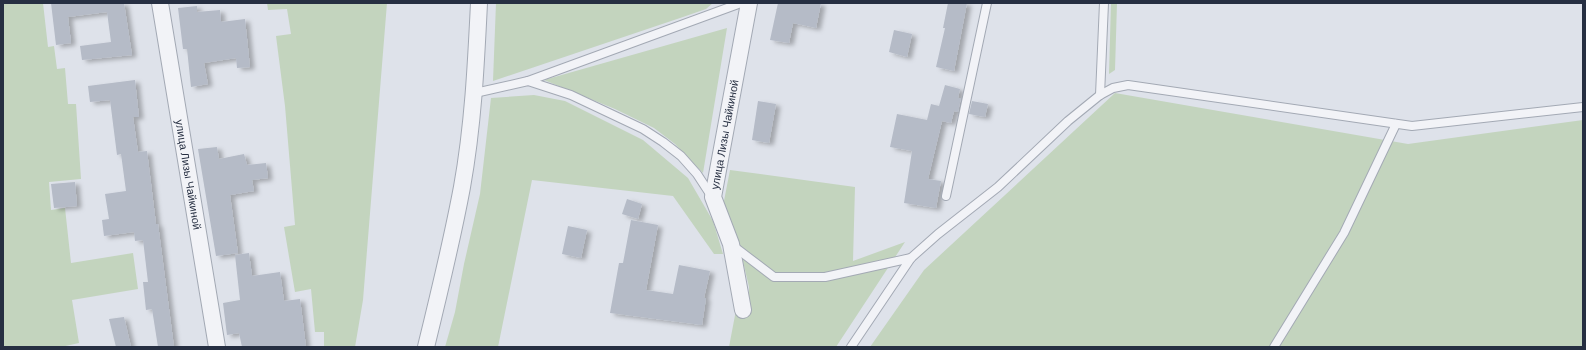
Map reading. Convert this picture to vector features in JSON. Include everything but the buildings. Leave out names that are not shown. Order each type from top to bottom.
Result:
[{"type":"street","name":"улица Лизы Чайкиной","points":[[160,3],[217,347]]},
{"type":"street","points":[[426,347],[444,274],[462,186],[475,93],[479,3]]},
{"type":"street","name":"улица Лизы Чайкиной","points":[[743,310],[731,244],[713,197],[748,3]]},
{"type":"lane","points":[[475,93],[528,81],[741,3]]},
{"type":"lane","points":[[946,196],[987,3]]},
{"type":"lane","points":[[1100,95],[1104,3]]},
{"type":"lane","points":[[528,81],[571,95],[643,129],[664,142],[681,156],[713,197]]},
{"type":"lane","points":[[851,347],[911,258],[938,234],[998,187],[1068,121],[1100,95],[1113,88],[1128,85],[1412,126],[1583,107]]},
{"type":"lane","points":[[1274,347],[1344,233],[1396,124]]},
{"type":"lane","points":[[731,244],[774,277],[825,277],[911,258]]},
{"type":"green space","points":[[3,3],[43,3],[48,47],[54,46],[57,69],[65,68],[68,104],[76,104],[81,179],[49,182],[51,210],[65,208],[71,263],[133,253],[138,289],[72,300],[79,343],[61,347],[3,347]]},
{"type":"green space","points":[[267,3],[387,3],[363,300],[355,347],[324,347],[324,332],[315,332],[311,289],[295,292],[284,227],[295,225],[285,106],[276,36],[291,34],[287,9],[268,10]]},
{"type":"green space","points":[[496,3],[713,3],[706,9],[493,81]]},
{"type":"green space","points":[[1111,3],[1117,3],[1115,70],[1109,74]]},
{"type":"green space","points":[[727,28],[703,173],[675,144],[654,128],[615,109],[544,80]]},
{"type":"green space","points":[[1115,93],[1408,144],[1583,120],[1583,347],[870,347],[924,270]]},
{"type":"green space","points":[[534,95],[565,101],[643,140],[688,178],[713,221],[723,254],[714,254],[673,196],[532,180],[498,347],[445,347],[455,312],[480,194],[491,98]]},
{"type":"green space","points":[[730,170],[855,187],[853,261],[905,242],[836,347],[729,347],[736,310],[748,312],[749,287],[738,240],[723,206]]}]
